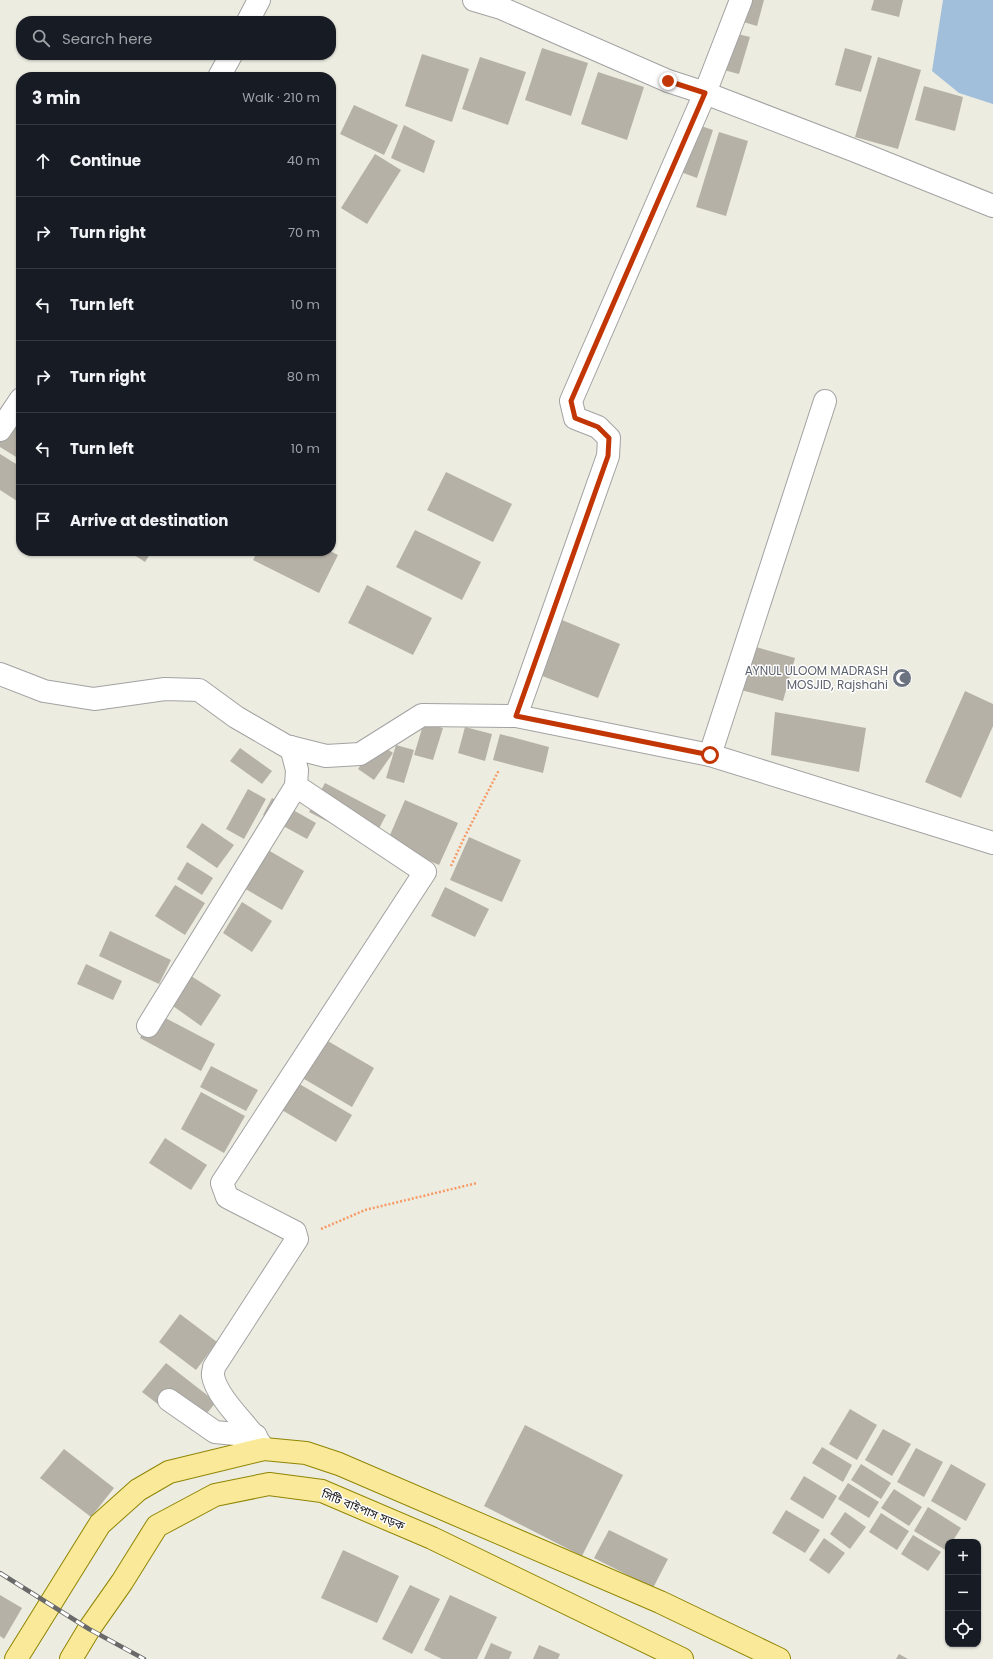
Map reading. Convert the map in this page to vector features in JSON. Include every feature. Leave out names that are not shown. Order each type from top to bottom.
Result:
[{"type":"main road","points":[[16,1659],[100,1524],[138,1490],[169,1472],[260,1443],[306,1453],[339,1464],[660,1602],[779,1659]]},
{"type":"main road","name":"সিটি বাইপাস সড়ক","points":[[71,1659],[89,1629],[122,1582],[156,1526],[215,1495],[270,1484],[322,1491],[432,1538],[682,1659]]},
{"type":"street","points":[[251,16],[259,0]]},
{"type":"street","points":[[474,0],[504,4],[668,81],[705,93],[993,206]]},
{"type":"street","points":[[516,716],[608,456],[609,438],[598,427],[575,418],[571,401],[705,93],[741,0]]},
{"type":"street","points":[[222,72],[228,60]]},
{"type":"street","points":[[710,755],[825,401]]},
{"type":"street","points":[[0,430],[16,406]]},
{"type":"street","points":[[0,674],[44,691],[94,699],[165,689],[199,690],[236,717],[286,746],[291,746],[326,756],[360,754],[422,715],[516,716],[710,755],[993,843]]},
{"type":"street","points":[[148,1026],[296,786],[297,770],[291,746]]},
{"type":"street","points":[[260,1443],[219,1390],[213,1375],[214,1367],[297,1239],[295,1232],[227,1197],[222,1183],[425,872],[296,786]]},
{"type":"street","points":[[169,1400],[215,1432],[260,1443]]},
{"type":"path","points":[[425,872],[440,878],[449,872],[464,838],[499,770]]},
{"type":"path","points":[[297,1239],[365,1210],[477,1183]]},
{"type":"water","points":[[943,0],[993,0],[993,104],[959,93],[932,71]]},
{"type":"building","points":[[735,0],[764,0],[757,26],[730,18]]},
{"type":"building","points":[[874,0],[903,0],[899,17],[871,10]]},
{"type":"building","points":[[722,30],[750,37],[739,74],[712,67]]},
{"type":"building","points":[[542,48],[588,63],[571,116],[525,100]]},
{"type":"building","points":[[845,48],[872,56],[861,92],[835,85]]},
{"type":"building","points":[[422,54],[469,69],[452,122],[405,106]]},
{"type":"building","points":[[480,57],[526,72],[508,125],[462,109]]},
{"type":"building","points":[[878,57],[921,70],[898,149],[855,137]]},
{"type":"building","points":[[598,72],[644,87],[627,140],[581,124]]},
{"type":"building","points":[[924,86],[963,97],[955,131],[915,120]]},
{"type":"building","points":[[354,105],[398,125],[384,155],[340,134]]},
{"type":"building","points":[[683,120],[713,130],[697,178],[667,167]]},
{"type":"building","points":[[404,125],[435,141],[424,173],[391,158]]},
{"type":"building","points":[[719,132],[748,141],[726,216],[696,207]]},
{"type":"building","points":[[375,154],[401,170],[367,224],[341,208]]},
{"type":"building","points":[[11,418],[16,421],[16,457],[0,447],[0,436]]},
{"type":"building","points":[[0,454],[16,464],[16,500],[0,490]]},
{"type":"building","points":[[446,472],[512,504],[493,542],[427,510]]},
{"type":"building","points":[[415,530],[481,562],[462,600],[396,567]]},
{"type":"building","points":[[338,555],[319,593],[253,560],[255,556]]},
{"type":"building","points":[[136,556],[149,556],[145,562]]},
{"type":"building","points":[[367,585],[432,618],[413,655],[348,623]]},
{"type":"building","points":[[562,620],[620,644],[598,698],[540,675]]},
{"type":"building","points":[[749,645],[795,658],[783,701],[737,689]]},
{"type":"building","points":[[965,691],[993,704],[993,726],[961,798],[925,782]]},
{"type":"building","points":[[775,712],[866,728],[859,772],[771,755]]},
{"type":"building","points":[[424,722],[443,728],[433,760],[414,755]]},
{"type":"building","points":[[465,727],[492,734],[485,761],[458,753]]},
{"type":"building","points":[[500,734],[549,747],[543,773],[493,760]]},
{"type":"building","points":[[377,742],[393,753],[374,780],[358,769]]},
{"type":"building","points":[[396,745],[414,750],[404,783],[386,778]]},
{"type":"building","points":[[240,748],[272,771],[262,784],[230,761]]},
{"type":"building","points":[[325,783],[386,815],[371,844],[309,812]]},
{"type":"building","points":[[248,789],[266,799],[244,839],[226,829]]},
{"type":"building","points":[[272,798],[316,823],[307,839],[263,815]]},
{"type":"building","points":[[405,800],[458,823],[439,865],[387,842]]},
{"type":"building","points":[[202,823],[234,845],[217,868],[186,847]]},
{"type":"building","points":[[469,837],[521,860],[502,902],[450,880]]},
{"type":"building","points":[[251,840],[304,871],[282,910],[228,879]]},
{"type":"building","points":[[187,862],[213,878],[202,895],[177,879]]},
{"type":"building","points":[[175,885],[205,903],[185,935],[155,916]]},
{"type":"building","points":[[445,887],[489,909],[475,937],[431,916]]},
{"type":"building","points":[[242,902],[272,921],[252,952],[223,933]]},
{"type":"building","points":[[110,931],[171,960],[159,984],[99,956]]},
{"type":"building","points":[[86,964],[122,981],[113,1000],[77,984]]},
{"type":"building","points":[[191,976],[221,995],[201,1026],[173,1006]]},
{"type":"building","points":[[154,1012],[215,1044],[201,1071],[140,1038],[148,1026]]},
{"type":"building","points":[[321,1037],[374,1068],[352,1107],[299,1076]]},
{"type":"building","points":[[211,1066],[258,1090],[246,1111],[200,1087]]},
{"type":"building","points":[[291,1079],[352,1115],[336,1142],[275,1106]]},
{"type":"building","points":[[201,1092],[245,1116],[224,1153],[181,1129]]},
{"type":"building","points":[[165,1138],[207,1165],[191,1190],[149,1163]]},
{"type":"building","points":[[180,1314],[217,1342],[196,1370],[159,1342]]},
{"type":"building","points":[[166,1363],[216,1402],[193,1431],[142,1392]]},
{"type":"building","points":[[850,1409],[877,1425],[857,1460],[829,1444]]},
{"type":"building","points":[[525,1425],[623,1475],[582,1556],[484,1506]]},
{"type":"building","points":[[883,1429],[911,1444],[892,1476],[865,1460]]},
{"type":"building","points":[[822,1447],[852,1465],[843,1482],[812,1463]]},
{"type":"building","points":[[916,1448],[943,1462],[924,1497],[897,1482]]},
{"type":"building","points":[[64,1449],[114,1488],[91,1517],[40,1478]]},
{"type":"building","points":[[861,1464],[891,1483],[881,1499],[851,1480]]},
{"type":"building","points":[[951,1464],[986,1484],[966,1521],[931,1501]]},
{"type":"building","points":[[804,1476],[837,1496],[823,1519],[790,1499]]},
{"type":"building","points":[[848,1483],[879,1502],[869,1518],[838,1499]]},
{"type":"building","points":[[894,1489],[922,1507],[909,1526],[881,1508]]},
{"type":"building","points":[[928,1507],[961,1528],[954,1539],[945,1539],[945,1550],[914,1531]]},
{"type":"building","points":[[786,1510],[820,1530],[805,1553],[772,1533]]},
{"type":"building","points":[[845,1512],[866,1527],[850,1549],[830,1534]]},
{"type":"building","points":[[881,1513],[909,1531],[897,1550],[869,1532]]},
{"type":"building","points":[[609,1530],[668,1559],[653,1588],[594,1558]]},
{"type":"building","points":[[913,1535],[941,1552],[928,1571],[901,1554]]},
{"type":"building","points":[[824,1538],[845,1553],[829,1574],[809,1560]]},
{"type":"building","points":[[343,1550],[399,1576],[377,1623],[321,1598]]},
{"type":"building","points":[[410,1585],[440,1599],[412,1654],[382,1639]]},
{"type":"building","points":[[0,1595],[22,1608],[4,1639],[0,1636]]},
{"type":"building","points":[[450,1595],[497,1617],[477,1659],[442,1659],[424,1650]]},
{"type":"building","points":[[491,1643],[512,1652],[509,1659],[484,1659]]},
{"type":"building","points":[[539,1645],[560,1654],[558,1659],[533,1659]]},
{"type":"building","points":[[899,1654],[908,1659],[896,1659]]},
{"type":"railway","points":[[0,1573],[89,1629],[144,1659]]},
{"type":"place","name":"AYNUL ULOOM MADRASH MOSJID, Rajshahi","points":[[902,678]]},
{"type":"route","points":[[668,81],[705,93],[571,401],[575,418],[598,427],[609,438],[608,456],[516,716],[710,755]]}]
